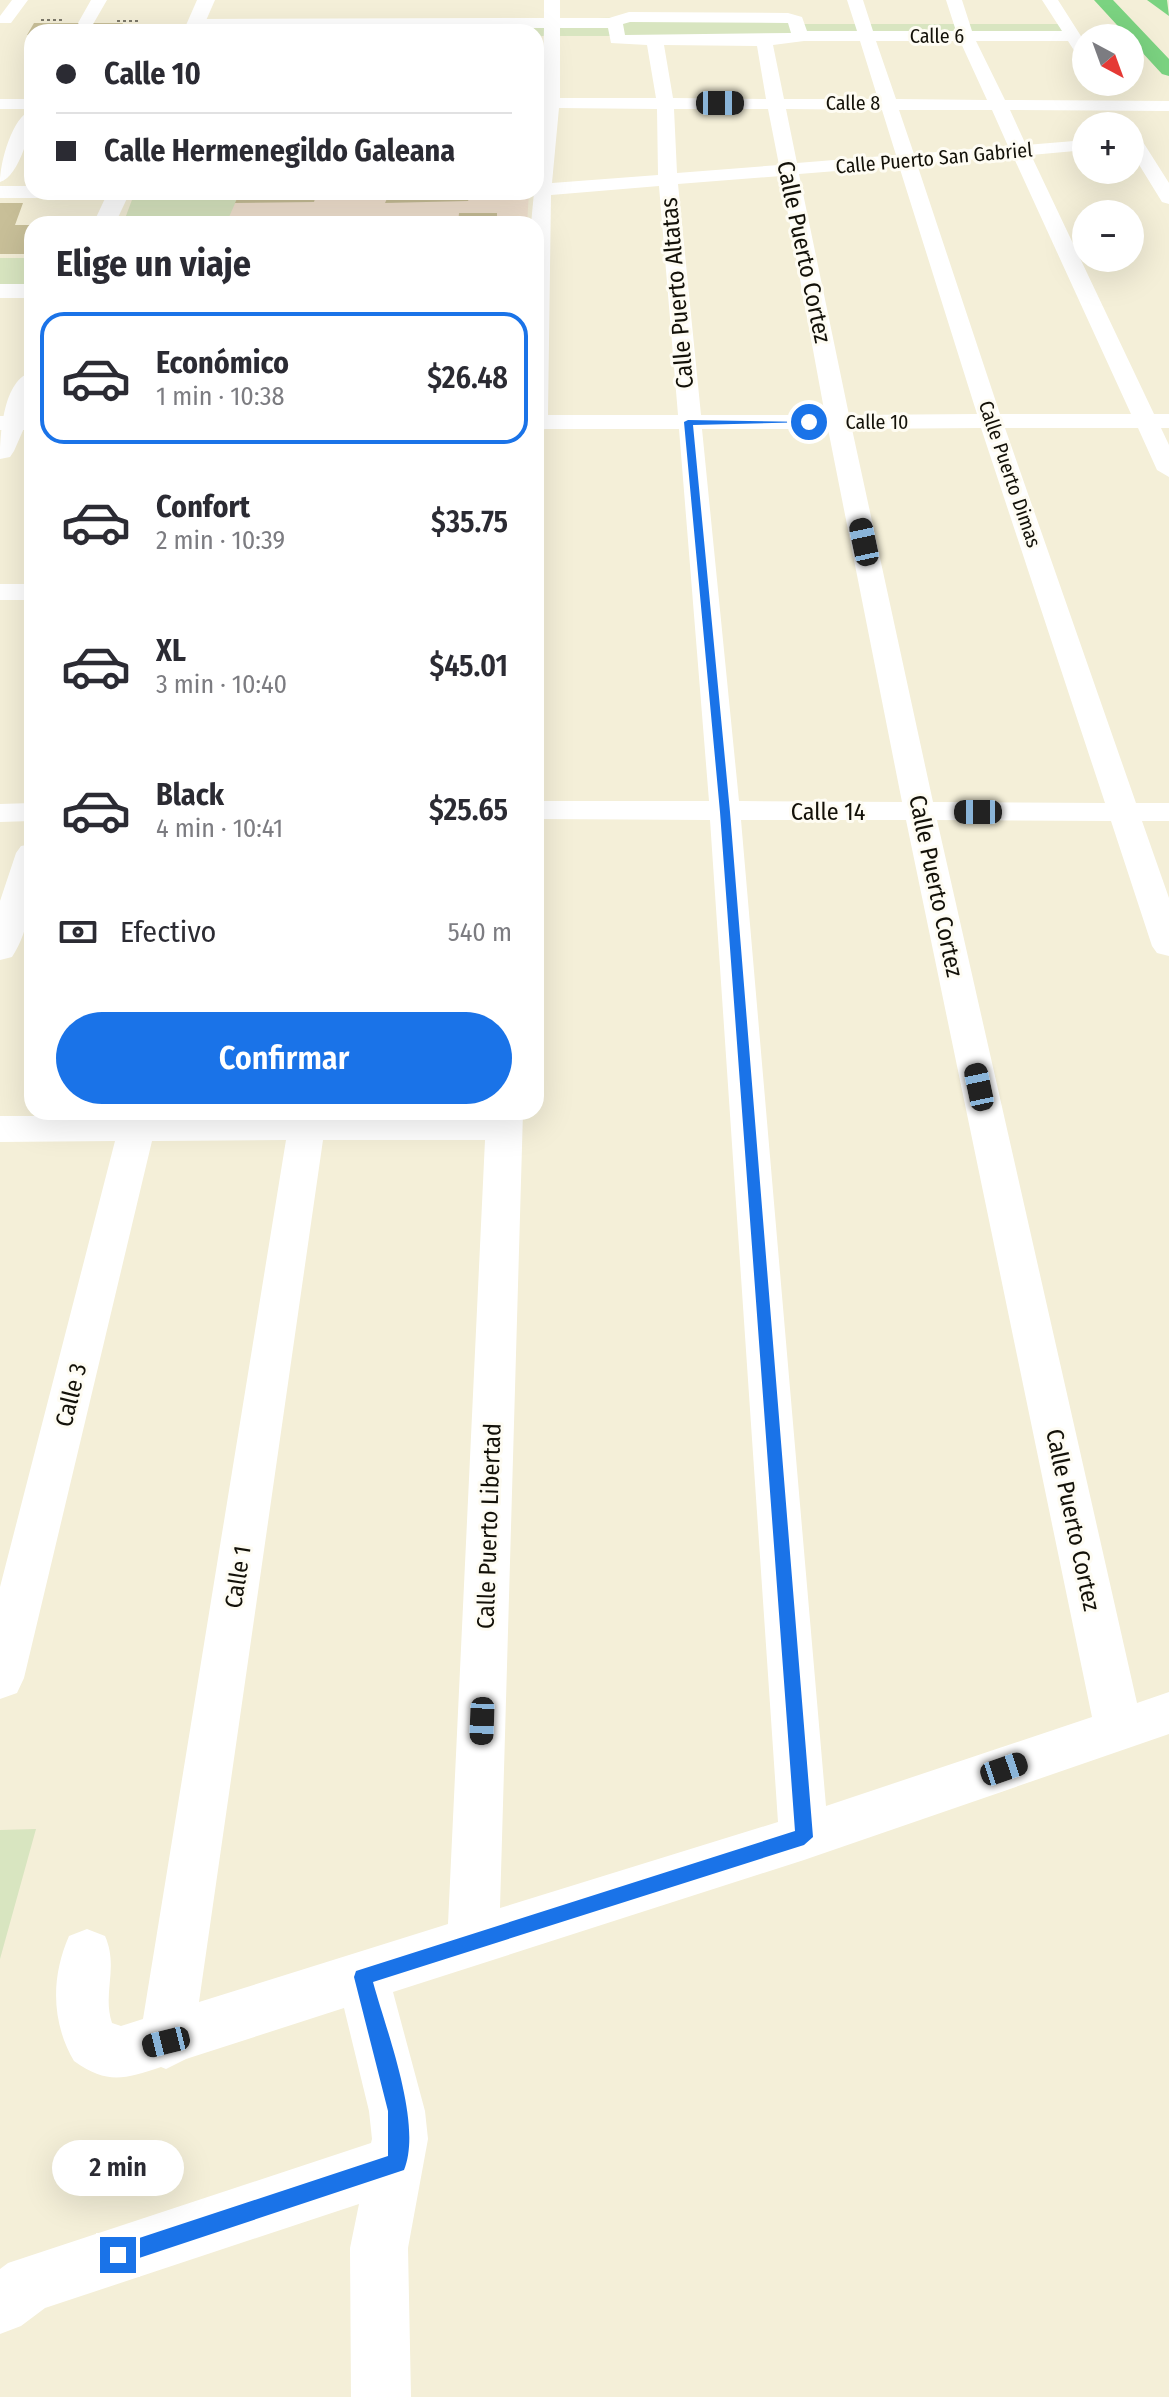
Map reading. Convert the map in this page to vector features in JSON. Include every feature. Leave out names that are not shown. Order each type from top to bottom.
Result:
[{"type":"highway","points":[[1103,0],[1169,70]]},
{"type":"highway","points":[[1113,0],[1169,52]]},
{"type":"highway","points":[[1133,0],[1168,20]]},
{"type":"highway","points":[[1156,0],[1168,20]]},
{"type":"street","points":[[5,20],[20,0]]},
{"type":"street","points":[[86,23],[99,0]]},
{"type":"street","points":[[196,24],[206,0]]},
{"type":"street","points":[[544,103],[546,31],[552,0]]},
{"type":"street","name":"Calle Puerto Altatas","points":[[654,0],[665,103],[668,179],[688,422],[725,812],[804,1837]]},
{"type":"street","name":"Calle Puerto Cortez","points":[[755,0],[787,171],[919,812],[1119,1730]]},
{"type":"street","name":"Calle Puerto Dimas","points":[[855,0],[991,422],[1169,946]]},
{"type":"street","points":[[954,0],[964,30],[1020,151],[1158,421],[1169,470]]},
{"type":"street","points":[[1050,0],[1072,34]]},
{"type":"street","name":"Calle 6","points":[[239,24],[307,18],[380,18],[470,24]]},
{"type":"street","name":"Calle 6","points":[[796,29],[761,29],[656,29],[625,42],[617,40],[616,29],[624,18],[656,29],[1070,30]]},
{"type":"street","name":"Calle 6","points":[[546,31],[616,29]]},
{"type":"street","points":[[1108,96],[1116,112]]},
{"type":"street","name":"Calle 8","points":[[544,103],[1169,106]]},
{"type":"street","points":[[0,104],[24,104]]},
{"type":"street","points":[[0,176],[24,130]]},
{"type":"street","points":[[1144,138],[1157,139]]},
{"type":"street","name":"Calle Puerto San Gabriel","points":[[544,190],[1072,146]]},
{"type":"street","points":[[1144,159],[1169,198]]},
{"type":"street","points":[[0,192],[24,192]]},
{"type":"street","points":[[0,291],[24,291]]},
{"type":"street","points":[[0,451],[24,400]]},
{"type":"street","name":"Calle 10","points":[[544,423],[1158,421]]},
{"type":"street","points":[[0,592],[24,592]]},
{"type":"street","name":"Calle 14","points":[[544,810],[1169,812]]},
{"type":"street","points":[[0,813],[24,812]]},
{"type":"street","points":[[0,950],[24,877]]},
{"type":"street","points":[[0,1129],[140,1120]]},
{"type":"street","name":"Calle 3","points":[[0,1678],[140,1120]]},
{"type":"street","name":"Calle 1","points":[[166,2042],[308,1120]]},
{"type":"street","name":"Calle Puerto Libertad","points":[[473,1940],[505,1120]]},
{"type":"street","points":[[87,1954],[82,2017],[92,2045],[106,2052],[121,2053],[166,2042],[473,1940],[804,1837],[1169,1713]]},
{"type":"street","points":[[363,1977],[397,2111],[400,2139],[379,2248],[381,2397]]},
{"type":"street","points":[[0,2305],[29,2284],[397,2163]]},
{"type":"shaded area","points":[[132,200],[528,200],[528,216],[126,216]]},
{"type":"green space","points":[[798,17],[799,24],[1063,24],[1071,36],[544,36],[544,24],[248,24]]},
{"type":"green space","points":[[132,200],[236,200],[230,216],[126,216]]},
{"type":"green space","points":[[0,258],[24,258],[24,293],[0,293]]},
{"type":"green space","points":[[36,1829],[0,1959],[0,1830]]},
{"type":"building","points":[[34,23],[123,23],[123,24]]},
{"type":"building","points":[[236,200],[315,200],[314,202],[235,203]]},
{"type":"building","points":[[386,200],[468,200],[468,201],[385,203]]},
{"type":"building","points":[[0,203],[23,203],[15,225],[24,225],[24,254],[0,254]]},
{"type":"building","points":[[459,213],[497,213],[497,216],[459,216]]},
{"type":"route","points":[[118,2255],[397,2163],[400,2139],[397,2111],[363,1977],[804,1837],[725,812],[688,422],[809,422]]}]
